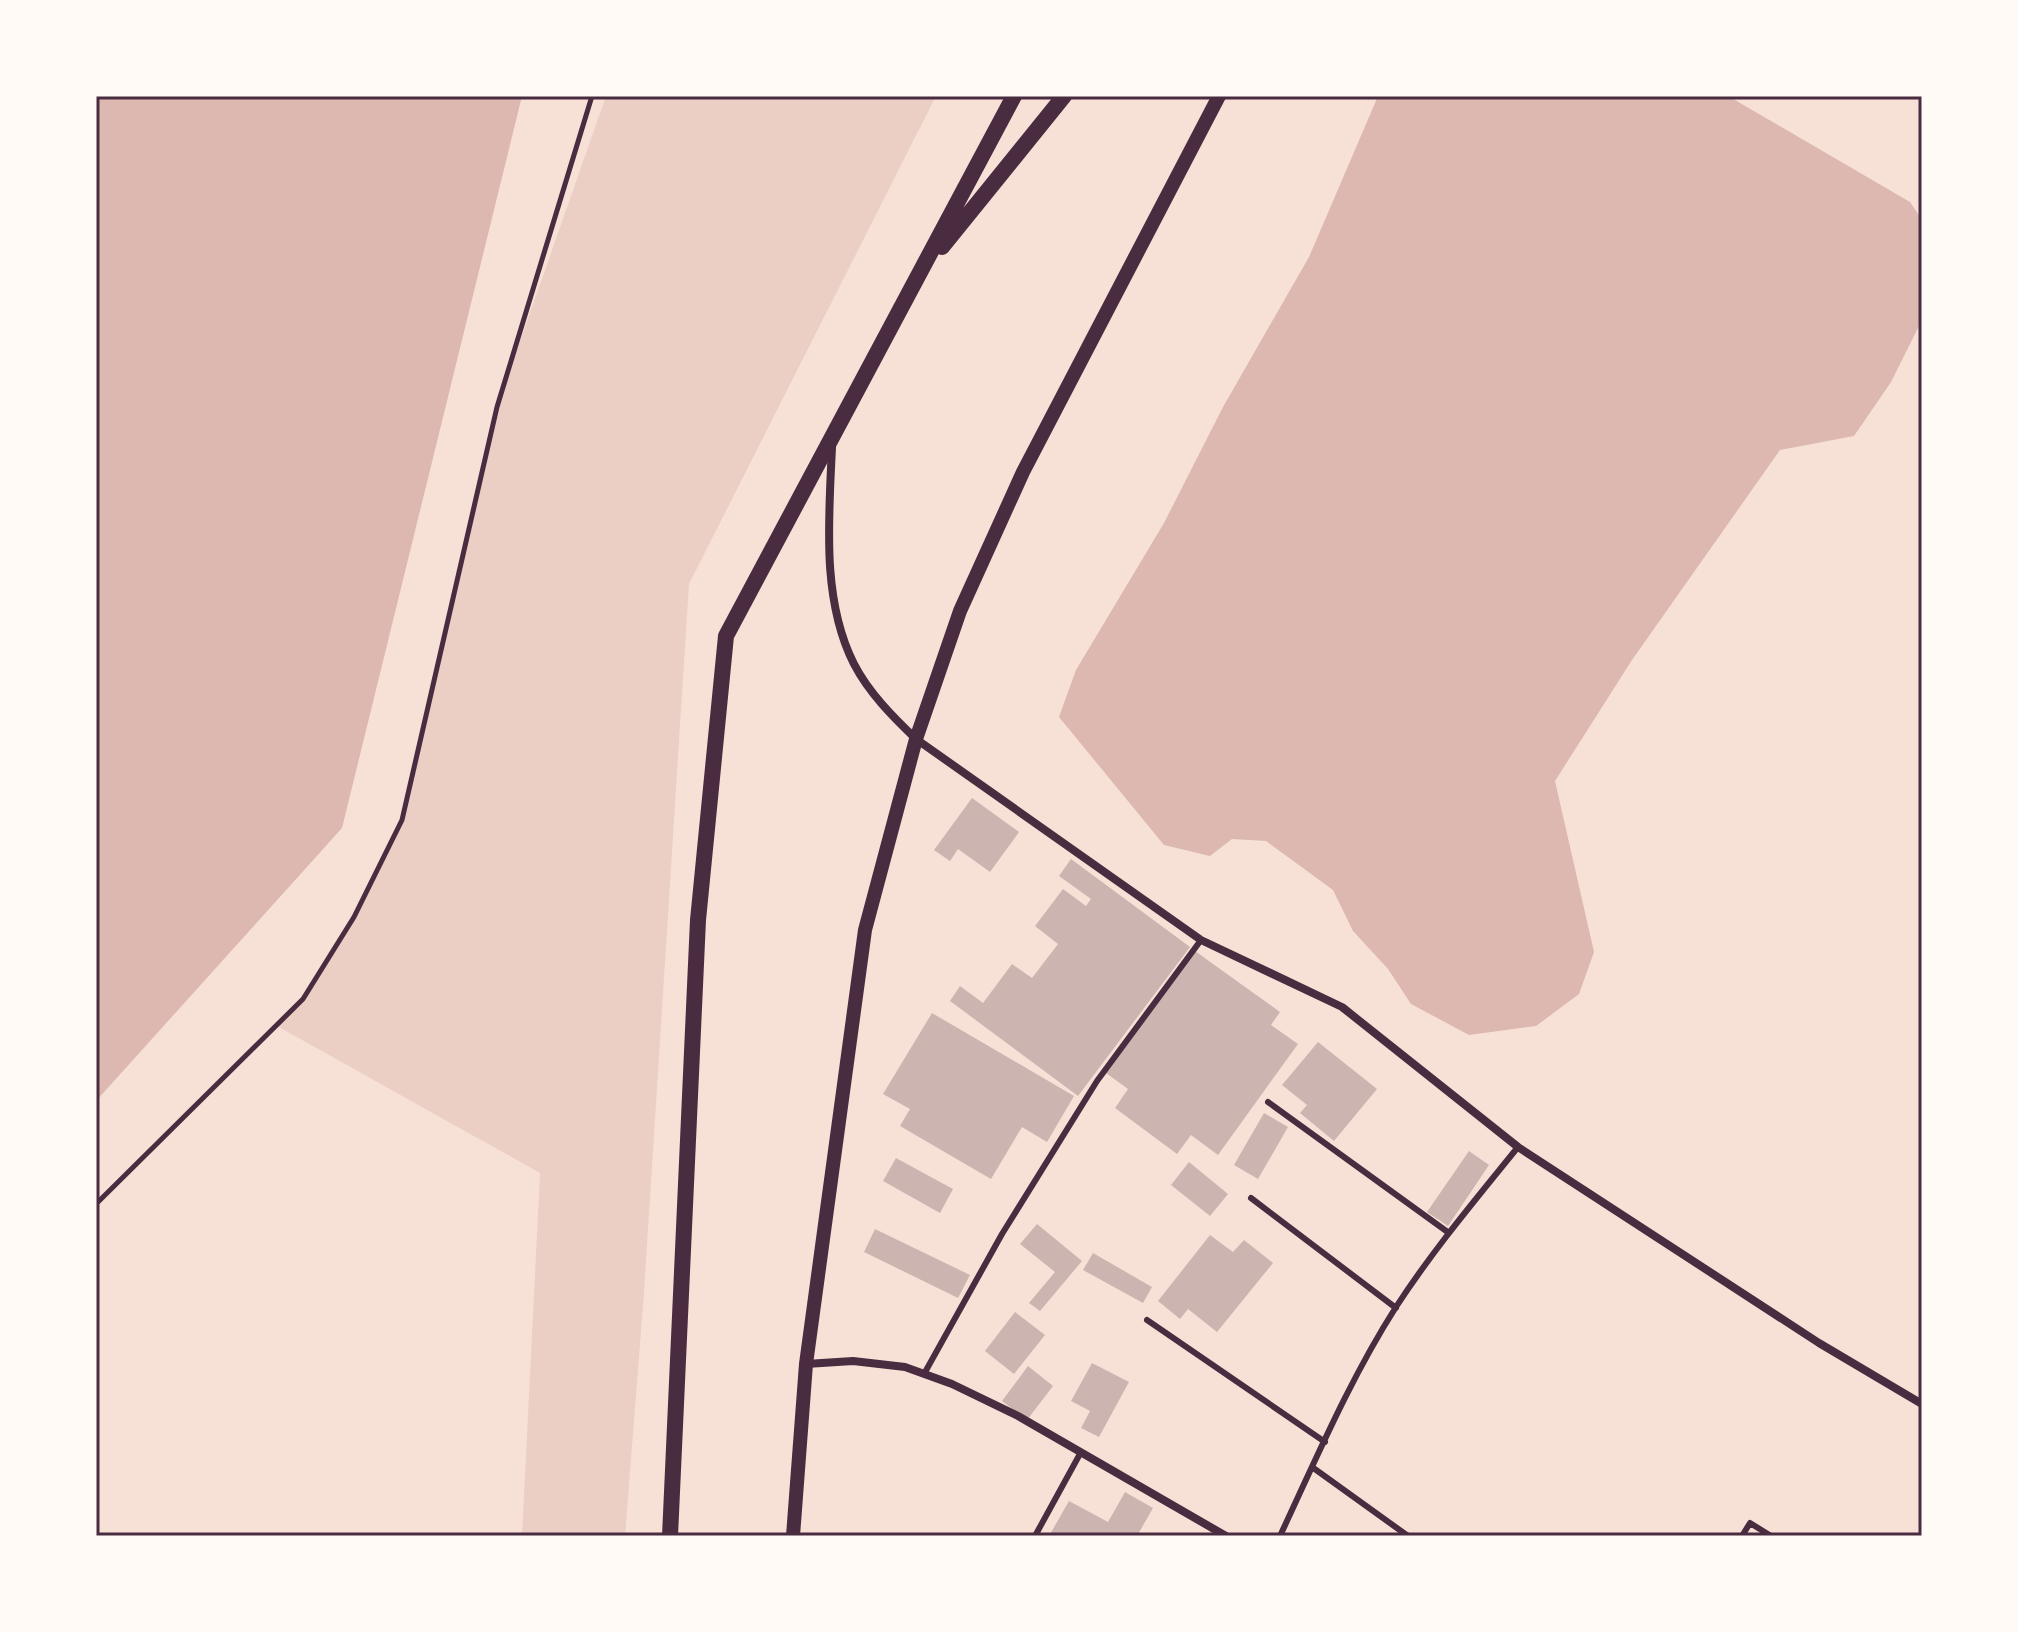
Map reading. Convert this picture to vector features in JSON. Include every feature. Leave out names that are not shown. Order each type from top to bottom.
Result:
[{"type":"main road","points":[[670,1536],[698,920],[726,636],[1014,96]]},
{"type":"main road","points":[[916,280],[1064,96]]},
{"type":"street","points":[[793,1536],[806,1364],[865,930],[916,739],[960,611],[1023,472],[1219,96]]},
{"type":"street","points":[[833,436],[829,511],[838,625],[855,665],[884,708],[916,739],[1201,940],[1342,1007],[1518,1147],[1819,1343],[1922,1404]]},
{"type":"street","points":[[806,1364],[853,1361],[905,1367],[924,1374],[1005,1410],[1226,1536]]},
{"type":"lane","points":[[924,1374],[1002,1234],[1097,1081],[1201,940]]},
{"type":"lane","points":[[1268,1102],[1449,1233]]},
{"type":"lane","points":[[1280,1536],[1355,1378],[1396,1308],[1449,1233],[1518,1147]]},
{"type":"lane","points":[[1251,1198],[1396,1308]]},
{"type":"lane","points":[[1147,1320],[1325,1442]]},
{"type":"lane","points":[[1035,1536],[1081,1452]]},
{"type":"lane","points":[[1312,1467],[1408,1536]]},
{"type":"lane","points":[[1742,1536],[1750,1523],[1771,1536]]},
{"type":"path","points":[[96,1204],[303,999],[354,917],[402,820],[497,407],[592,96]]},
{"type":"shaded area","points":[[96,96],[522,96],[342,828],[96,1101]]},
{"type":"shaded area","points":[[606,96],[936,96],[689,584],[644,1293],[625,1536],[522,1536],[540,1173],[277,1026],[303,999],[354,917],[402,820],[497,407]]},
{"type":"shaded area","points":[[1378,96],[1728,96],[1910,202],[1922,220],[1922,320],[1891,382],[1854,436],[1780,450],[1632,660],[1555,781],[1594,952],[1579,994],[1536,1026],[1469,1035],[1411,1004],[1388,969],[1353,931],[1333,890],[1266,841],[1232,839],[1210,856],[1164,845],[1059,717],[1076,670],[1164,523],[1223,407],[1309,257]]},
{"type":"building","points":[[972,798],[1019,832],[990,872],[958,849],[950,861],[934,850]]},
{"type":"building","points":[[1071,859],[1190,947],[1078,1096],[950,1001],[960,986],[983,1003],[1012,964],[1032,978],[1058,944],[1035,926],[1063,889],[1086,906],[1091,899],[1059,876]]},
{"type":"building","points":[[1195,951],[1280,1012],[1271,1025],[1298,1044],[1218,1155],[1191,1135],[1177,1154],[1115,1108],[1128,1089],[1106,1073]]},
{"type":"building","points":[[932,1013],[1074,1096],[1047,1142],[1022,1127],[991,1179],[900,1126],[910,1109],[883,1094]]},
{"type":"building","points":[[1318,1042],[1377,1089],[1334,1141],[1300,1113],[1307,1105],[1282,1085]]},
{"type":"building","points":[[1264,1113],[1288,1127],[1258,1179],[1234,1165]]},
{"type":"building","points":[[1469,1151],[1489,1165],[1448,1226],[1427,1212]]},
{"type":"building","points":[[896,1158],[953,1189],[940,1213],[883,1181]]},
{"type":"building","points":[[1189,1162],[1228,1194],[1210,1216],[1171,1185]]},
{"type":"building","points":[[1037,1224],[1082,1261],[1040,1311],[1029,1303],[1055,1272],[1020,1244]]},
{"type":"building","points":[[875,1229],[970,1275],[958,1298],[864,1252]]},
{"type":"building","points":[[1210,1235],[1233,1252],[1244,1240],[1273,1263],[1217,1332],[1188,1309],[1180,1319],[1158,1301]]},
{"type":"building","points":[[1093,1253],[1152,1287],[1143,1303],[1083,1270]]},
{"type":"building","points":[[1015,1312],[1045,1335],[1014,1374],[985,1351]]},
{"type":"building","points":[[1092,1363],[1129,1382],[1099,1437],[1081,1428],[1090,1411],[1071,1401]]},
{"type":"building","points":[[1028,1366],[1053,1386],[1027,1420],[1002,1401]]},
{"type":"building","points":[[1125,1492],[1153,1508],[1137,1536],[1049,1536],[1069,1501],[1108,1522]]}]
